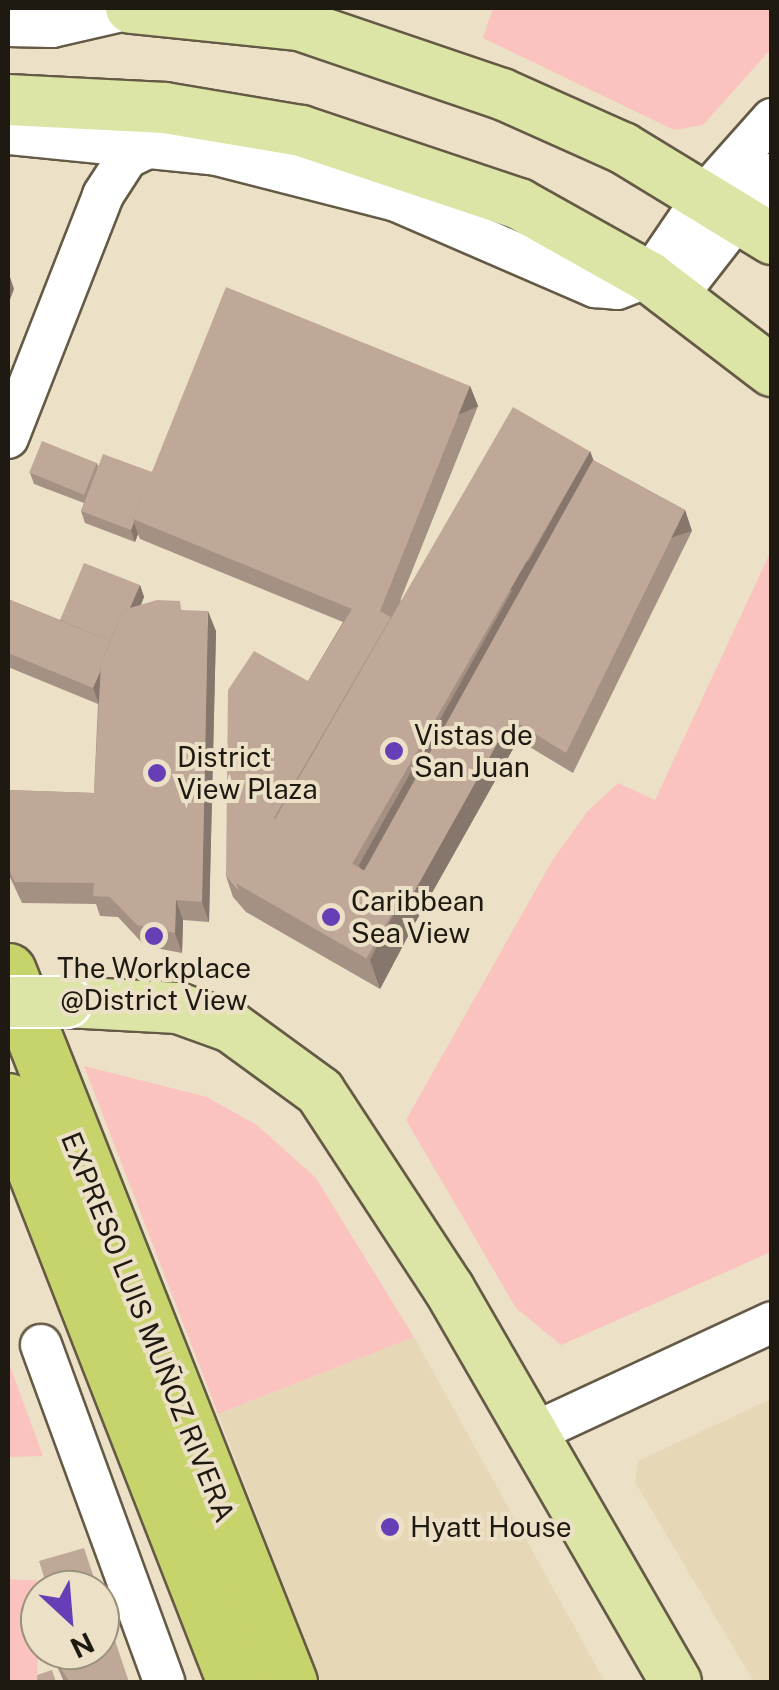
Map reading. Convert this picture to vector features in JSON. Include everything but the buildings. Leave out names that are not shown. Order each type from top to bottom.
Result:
[{"type":"highway","name":"EXPRESO LUIS MUÑOZ RIVERA","points":[[8,971],[289,1682]]},
{"type":"highway","name":"EXPRESO LUIS MUÑOZ RIVERA","points":[[8,1101],[235,1682]]},
{"type":"main road","points":[[133,8],[283,16],[502,94],[738,215]]},
{"type":"main road","points":[[8,100],[165,108],[302,131],[519,204],[663,286],[772,371]]},
{"type":"main road","points":[[8,1002],[178,1008],[231,1027],[320,1092],[449,1289],[529,1435],[676,1682]]},
{"type":"street","points":[[8,26],[52,27],[133,8]]},
{"type":"street","points":[[738,215],[772,119]]},
{"type":"street","points":[[8,134],[217,155],[396,201],[595,287],[663,286],[738,215],[772,174]]},
{"type":"street","points":[[8,438],[103,195],[127,158],[150,147]]},
{"type":"street","points":[[529,1435],[772,1322]]},
{"type":"street","points":[[41,1345],[164,1682]]},
{"type":"shaded area","points":[[493,8],[771,8],[771,49],[703,125],[674,130],[483,38]]},
{"type":"shaded area","points":[[771,551],[771,1252],[561,1345],[516,1308],[406,1120],[552,861],[587,812],[618,783],[655,800]]},
{"type":"shaded area","points":[[84,1066],[207,1097],[257,1125],[316,1178],[414,1337],[218,1414]]},
{"type":"shaded area","name":"Hyatt House","points":[[414,1337],[605,1682],[321,1682],[218,1414]]},
{"type":"shaded area","points":[[8,1360],[43,1456],[8,1457]]},
{"type":"shaded area","points":[[771,1399],[771,1682],[754,1682],[635,1482],[638,1461]]},
{"type":"shaded area","points":[[8,1579],[20,1580],[20,1670],[37,1670],[37,1682],[8,1682]]},
{"type":"place","name":"Vistas de San Juan","points":[[394,751]]},
{"type":"place","name":"District View Plaza","points":[[157,773]]},
{"type":"place","name":"Caribbean Sea View","points":[[331,917]]},
{"type":"place","name":"The Workplace @District View","points":[[154,936]]},
{"type":"place","name":"Hyatt House","points":[[390,1527]]}]
